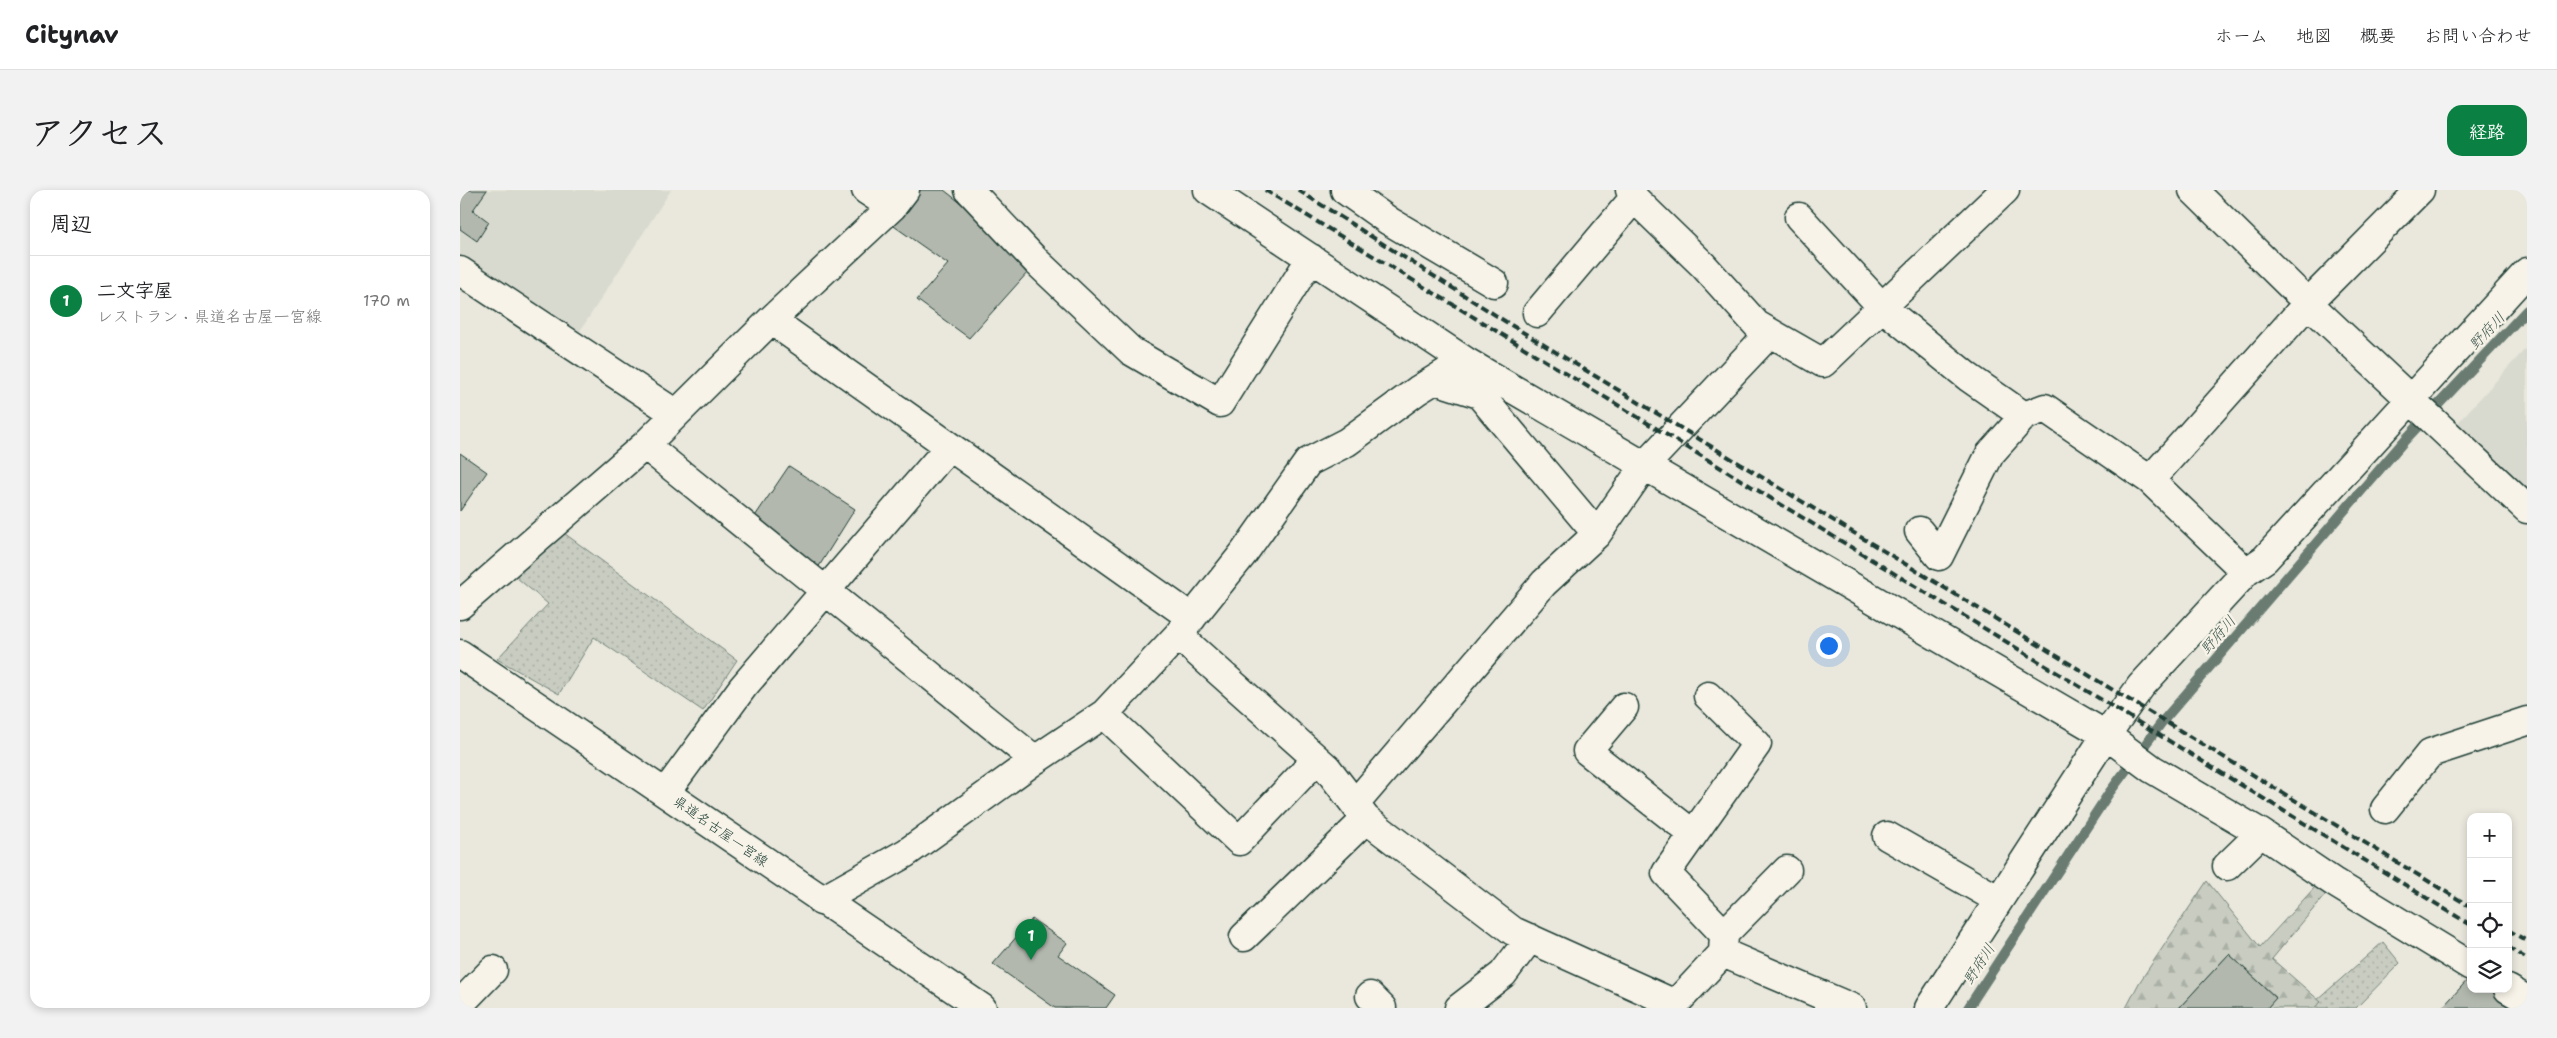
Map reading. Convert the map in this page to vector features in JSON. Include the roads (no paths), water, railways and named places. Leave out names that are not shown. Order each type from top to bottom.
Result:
[{"type":"street","points":[[866,190],[898,198]]},
{"type":"street","points":[[969,190],[1036,262],[1131,350],[1220,402],[1311,258]]},
{"type":"street","points":[[1208,190],[1465,361],[1645,464],[2110,738],[2152,769],[2260,833],[2336,883],[2467,964]]},
{"type":"street","points":[[1537,313],[1632,194],[1703,265],[1757,326],[1823,363],[2005,190]]},
{"type":"street","points":[[2193,190],[2308,303],[2527,509]]},
{"type":"street","points":[[2150,480],[2308,303],[2420,190]]},
{"type":"street","points":[[1362,195],[1494,283]]},
{"type":"street","points":[[460,605],[644,445],[898,198]]},
{"type":"street","points":[[1799,217],[1882,307],[1968,377],[2024,416]]},
{"type":"street","points":[[460,271],[676,414]]},
{"type":"street","points":[[1929,1008],[2052,815],[2110,738],[2141,686],[2246,572],[2265,559],[2415,402],[2527,272]]},
{"type":"street","points":[[771,320],[949,447],[1185,627],[1317,759],[1361,811],[1513,931],[1674,1006],[1723,944],[1787,870]]},
{"type":"street","points":[[1244,937],[1361,811],[1544,583],[1597,534],[1645,464],[1770,333]]},
{"type":"street","points":[[821,901],[906,853],[1035,760],[1104,714],[1185,627],[1243,554],[1308,462],[1347,442],[1465,361]]},
{"type":"street","points":[[1435,380],[1479,394],[1597,534]]},
{"type":"street","points":[[1919,531],[1939,556],[1990,454],[2024,416],[2045,408],[2150,480],[2246,572]]},
{"type":"street","points":[[644,445],[1035,760]]},
{"type":"street","points":[[666,792],[743,688],[949,447]]},
{"type":"street","name":"県道名古屋一宮線","points":[[460,654],[666,792],[821,901],[982,1008]]},
{"type":"street","points":[[1708,696],[1757,744],[1666,873],[1723,944],[1852,1008]]},
{"type":"street","points":[[1624,708],[1588,750],[1693,834]]},
{"type":"street","points":[[1104,714],[1239,841],[1317,759]]},
{"type":"street","points":[[2385,809],[2430,753],[2527,721]]},
{"type":"street","points":[[2226,866],[2260,833]]},
{"type":"street","points":[[1887,836],[1999,900]]},
{"type":"street","points":[[1459,1008],[1503,974],[1530,938]]},
{"type":"street","points":[[460,1004],[493,970]]},
{"type":"street","points":[[2512,991],[2527,1000]]},
{"type":"waterway","name":"野府川","points":[[1968,1008],[2109,793],[2162,722],[2405,440],[2527,310]]},
{"type":"railway","points":[[1265,190],[2467,923]]},
{"type":"railway","points":[[1298,190],[1511,325],[2467,905]]},
{"type":"railway","points":[[2512,932],[2527,941]]},
{"type":"railway","points":[[2510,948],[2527,959]]},
{"type":"place","name":"二文字屋","points":[[1031,960]]}]
